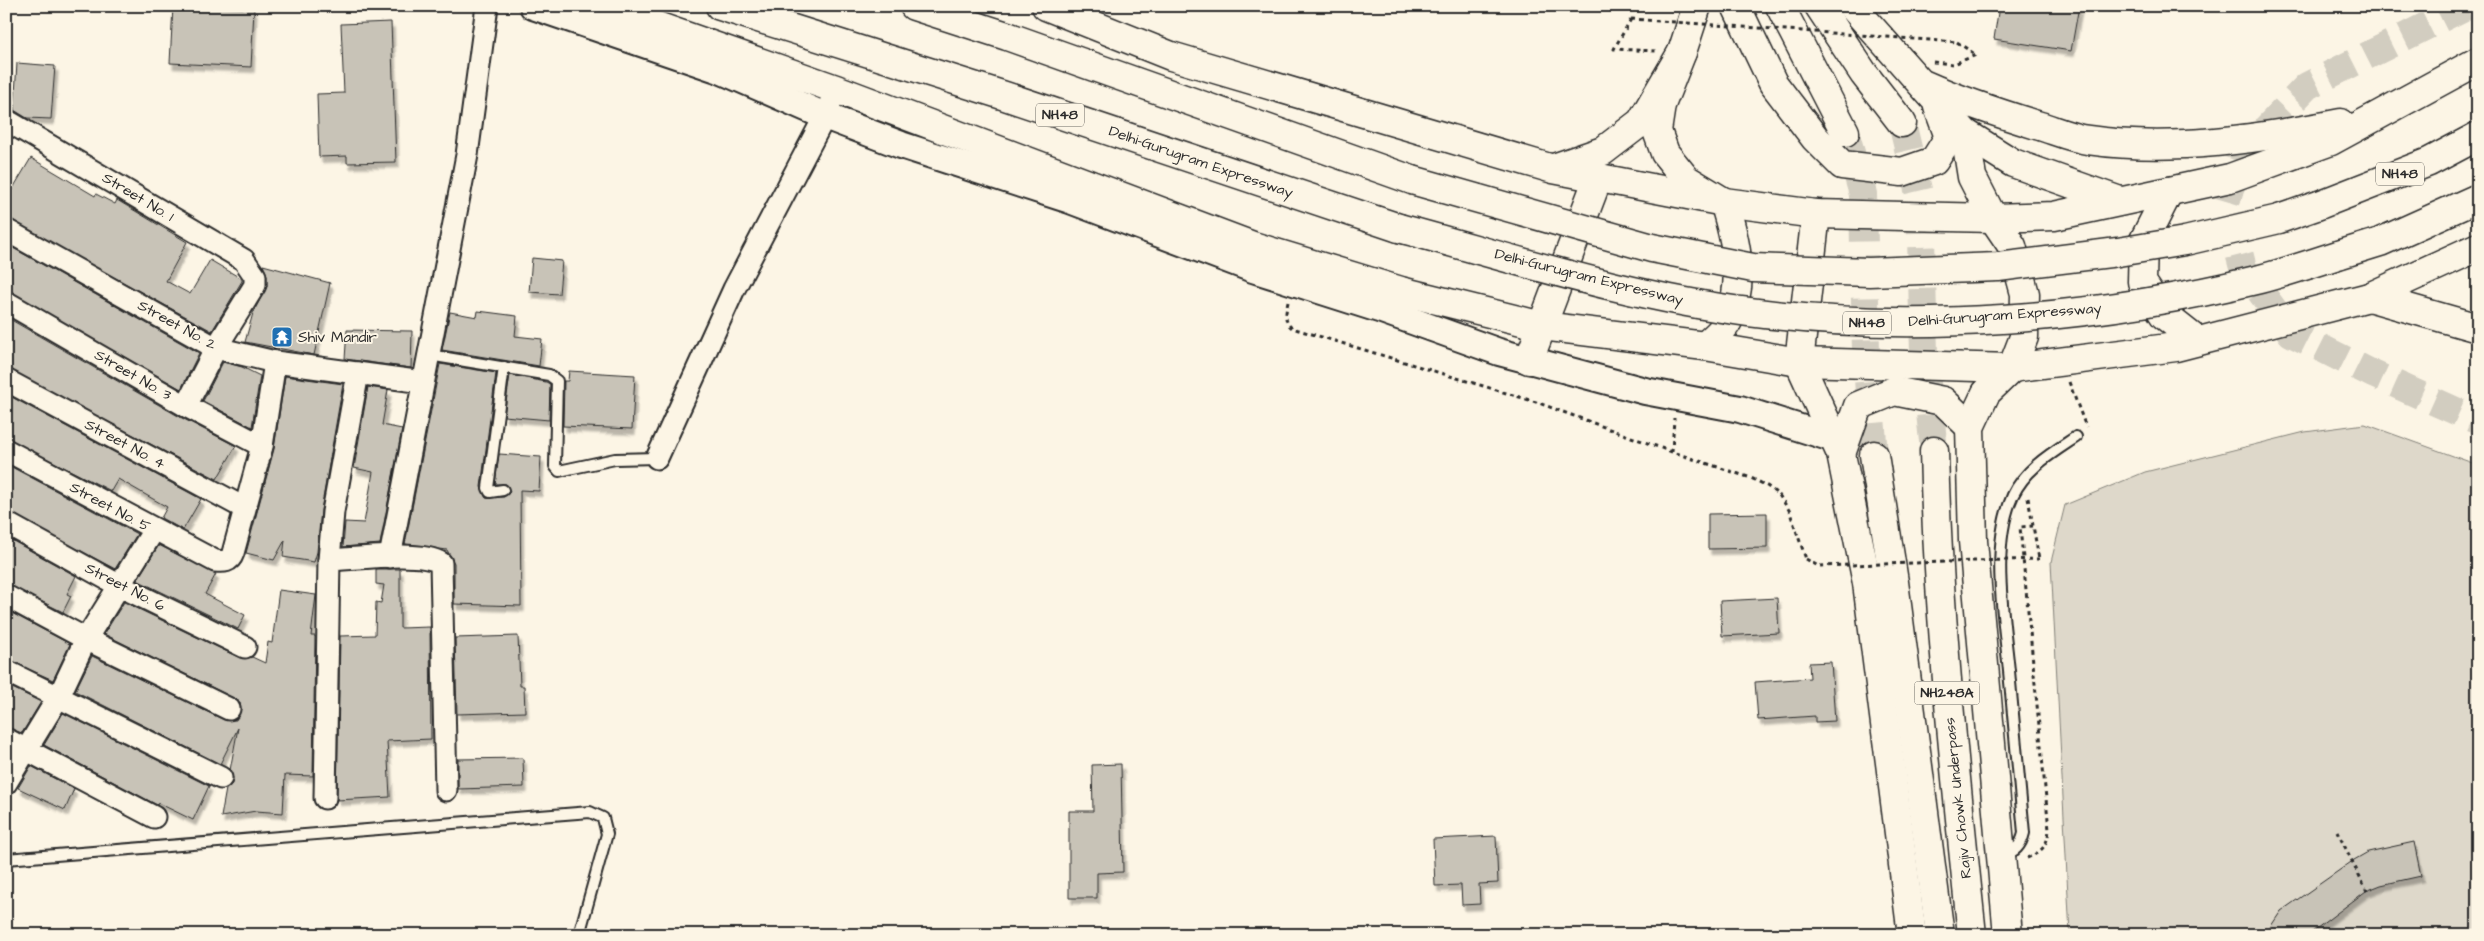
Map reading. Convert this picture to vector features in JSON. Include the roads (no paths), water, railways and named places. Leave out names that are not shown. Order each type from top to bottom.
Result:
[{"type":"main road","points":[[600,6],[836,89],[1253,246],[1401,291],[1542,326],[1704,346],[1799,362],[2012,368],[2176,347],[2370,297],[2478,247]]},
{"type":"main road","name":"Delhi-Gurugram Expressway","points":[[720,6],[999,94],[1399,228],[1644,294],[1749,312],[1867,323],[1988,319],[2122,306],[2261,279],[2380,242],[2478,198]]},
{"type":"main road","name":"NH48","points":[[914,6],[1007,36],[1412,180],[1652,248],[1754,268],[1869,272],[1998,267],[2118,252],[2185,241],[2260,224],[2319,205],[2429,162],[2478,136]]},
{"type":"main road","points":[[1046,6],[1171,56],[1552,169],[1724,202],[1816,214],[1993,218],[2054,216],[2169,191],[2239,174],[2331,141],[2478,61]]},
{"type":"main road","points":[[1697,6],[1682,52],[1661,105],[1657,131],[1665,153],[1686,179],[1724,202],[1739,259],[1736,295],[1728,322],[1704,346]]},
{"type":"main road","points":[[1736,6],[1773,83],[1815,138],[1842,165],[1902,172],[1934,161],[1949,137],[1927,92]]},
{"type":"main road","points":[[1780,6],[1845,132]]},
{"type":"main road","points":[[1819,6],[1864,74],[1902,123]]},
{"type":"main road","points":[[1852,6],[1965,133],[2013,163],[2120,201]]},
{"type":"main road","points":[[1552,169],[1603,151],[1641,122],[1682,52]]},
{"type":"main road","points":[[1927,92],[1953,98],[2086,140],[2133,144],[2179,144],[2278,135],[2380,115]]},
{"type":"main road","points":[[1965,133],[1972,177],[1993,218],[2012,246],[2026,294],[2024,337],[2012,368],[1986,393],[1970,427],[1973,541],[2008,935]]},
{"type":"main road","points":[[1529,360],[1598,178]]},
{"type":"main road","points":[[2169,191],[2143,242],[2142,282],[2164,315],[2197,341]]},
{"type":"main road","points":[[1816,214],[1814,247],[1799,362],[1838,447],[1867,583],[1912,935]]},
{"type":"main road","points":[[2370,297],[2478,328]]},
{"type":"main road","points":[[1838,447],[1858,406],[1894,391],[1943,401],[1970,427]]},
{"type":"main road","name":"Rajiv Chowk Underpass","points":[[1934,451],[1936,529],[1946,683],[1972,935]]},
{"type":"main road","name":"NH248A","points":[[1874,455],[1894,582],[1940,935]]},
{"type":"street","points":[[390,557],[466,155],[487,6]]},
{"type":"street","points":[[533,6],[720,70],[825,116],[901,145],[1070,200],[1292,282],[1379,309],[1499,352],[1645,391],[1675,395],[1740,409],[1838,447]]},
{"type":"street","points":[[657,458],[734,289],[825,116],[836,89]]},
{"type":"street","name":"Street No. 1","points":[[6,120],[244,260],[255,276],[255,285],[216,348]]},
{"type":"street","name":"Street No. 2","points":[[6,230],[216,348],[274,362],[423,382]]},
{"type":"street","name":"Street No. 3","points":[[6,302],[186,406],[262,446]]},
{"type":"street","points":[[186,406],[216,348]]},
{"type":"street","points":[[244,508],[262,446],[274,362]]},
{"type":"street","points":[[325,798],[330,560],[333,512],[358,373]]},
{"type":"street","name":"Street No. 4","points":[[6,380],[244,508]]},
{"type":"street","name":"Street No. 5","points":[[6,450],[215,561],[225,562],[231,558],[244,508]]},
{"type":"street","name":"Street No. 6","points":[[6,523],[120,586],[245,647]]},
{"type":"street","points":[[6,784],[59,696],[86,639],[154,530]]},
{"type":"street","points":[[330,560],[390,557],[433,558],[441,563],[446,790]]},
{"type":"street","points":[[6,596],[86,639],[229,709]]},
{"type":"street","points":[[6,671],[221,778]]},
{"type":"street","points":[[6,740],[154,817]]},
{"type":"lane","points":[[429,355],[549,375],[557,381],[556,466],[559,471],[615,459],[657,458]]},
{"type":"lane","points":[[503,490],[490,492],[488,488],[504,367]]},
{"type":"lane","points":[[2001,863],[2021,844],[2024,833],[2001,582],[2002,533],[2012,497],[2023,479],[2040,461],[2076,437]]},
{"type":"lane","points":[[6,859],[590,812],[603,818],[607,834],[579,935]]},
{"type":"tunnel","points":[[2466,6],[2307,86],[2240,156],[2226,203],[2243,268],[2291,333],[2373,374],[2478,421]]},
{"type":"tunnel","points":[[1902,123],[1920,198],[1924,354],[1934,451]]},
{"type":"tunnel","points":[[1845,132],[1863,194],[1866,354],[1874,455]]},
{"type":"place","name":"Shiv Mandir","points":[[282,337]]}]
